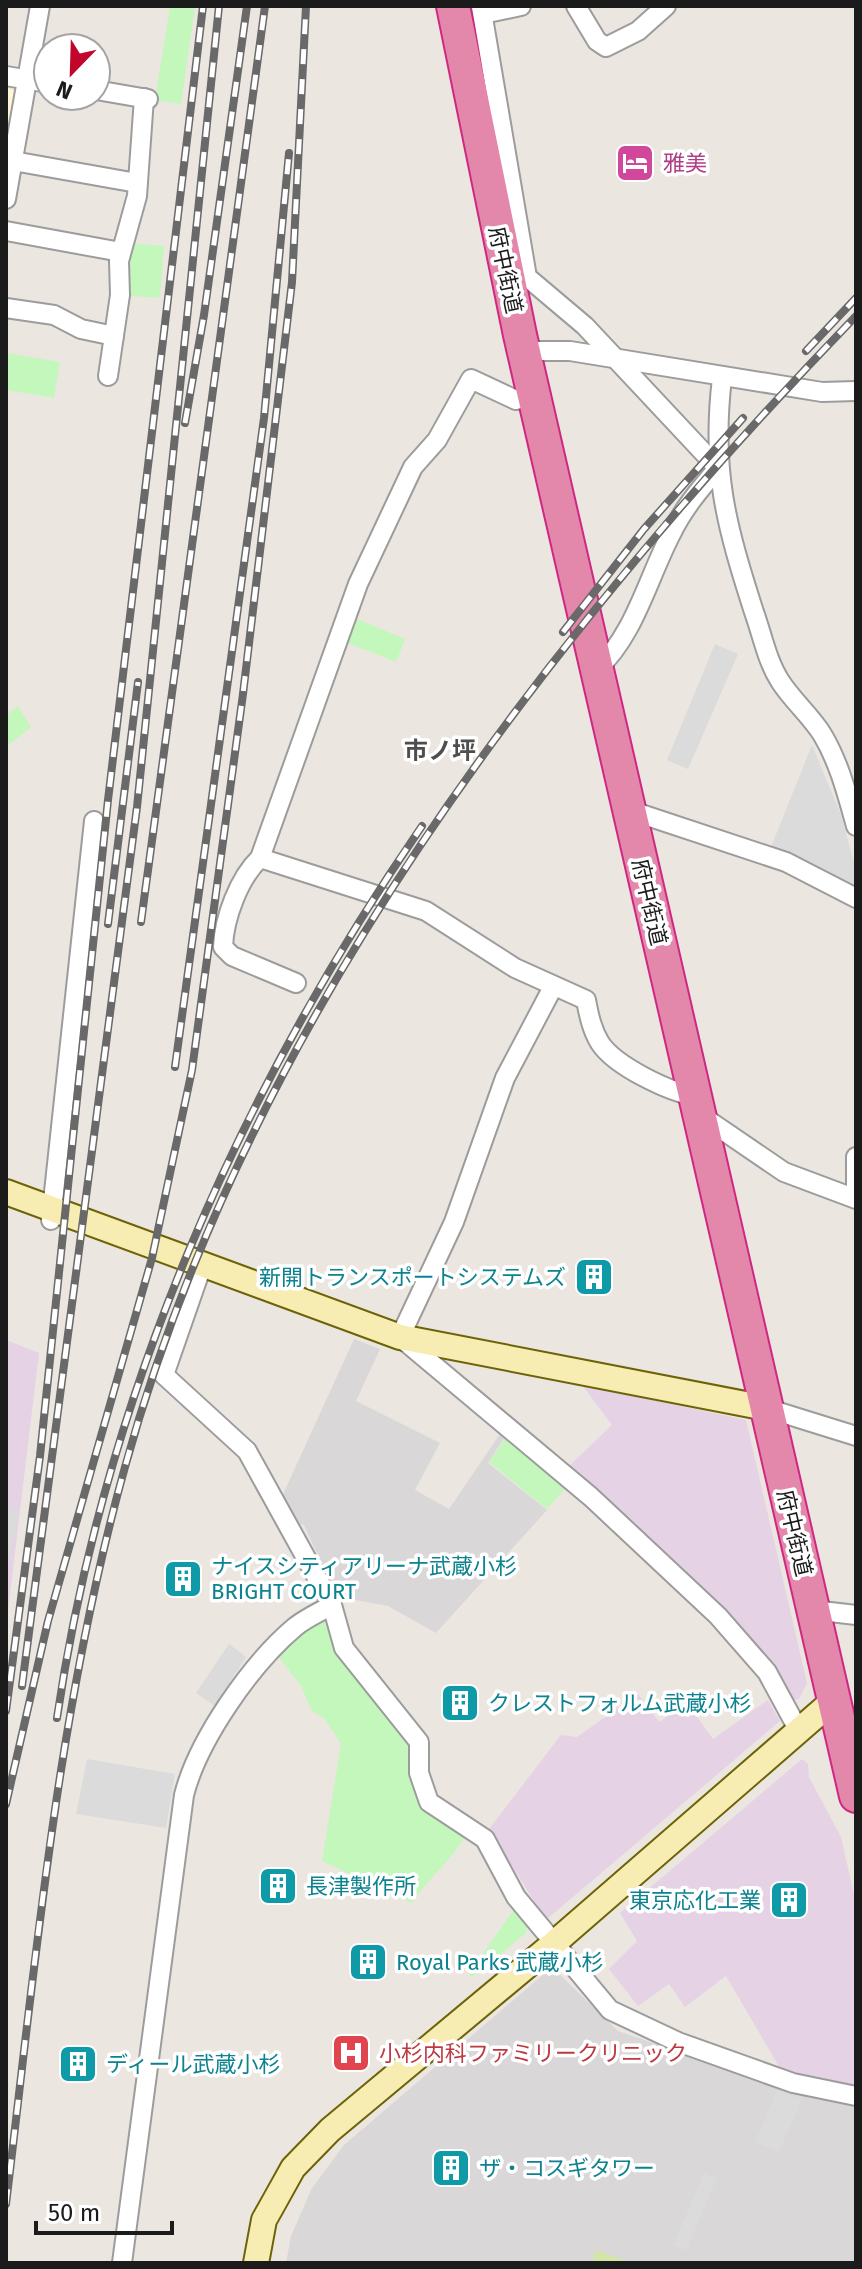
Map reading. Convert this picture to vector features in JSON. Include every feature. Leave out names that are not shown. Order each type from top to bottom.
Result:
[{"type":"highway","name":"府中街道","points":[[472,9],[518,280],[523,351],[855,1789]]},
{"type":"street","points":[[6,199],[40,6]]},
{"type":"street","points":[[472,9],[521,6]]},
{"type":"street","points":[[576,6],[597,41],[606,47],[638,31],[666,6]]},
{"type":"street","points":[[6,76],[32,81]]},
{"type":"street","points":[[108,376],[121,252],[137,183],[146,99],[112,93]]},
{"type":"street","points":[[13,161],[137,183]]},
{"type":"street","points":[[6,231],[121,252]]},
{"type":"street","points":[[518,280],[585,326],[718,468]]},
{"type":"street","points":[[6,308],[54,315],[81,329],[114,336]]},
{"type":"street","points":[[523,351],[570,351],[822,392],[856,391]]},
{"type":"street","points":[[722,378],[718,468],[731,540],[779,680],[821,732],[834,757],[856,826]]},
{"type":"street","points":[[296,983],[232,956],[223,947],[223,934],[246,871],[260,858],[358,584],[413,467],[437,440],[471,379],[516,400],[534,396]]},
{"type":"street","points":[[597,669],[615,653],[672,531],[691,499],[718,468]]},
{"type":"street","points":[[629,810],[786,862],[856,898]]},
{"type":"street","points":[[52,1215],[94,821]]},
{"type":"street","points":[[260,858],[426,911],[515,968],[586,1000],[590,1023],[602,1046],[631,1070],[697,1105],[784,1172],[856,1198],[856,1157]]},
{"type":"street","points":[[400,1337],[454,1222],[505,1078],[553,987]]},
{"type":"street","points":[[6,1192],[52,1215],[203,1263],[400,1337],[766,1408],[856,1436]]},
{"type":"street","points":[[203,1263],[164,1375],[247,1451],[332,1605],[344,1648],[419,1742],[419,1773],[429,1802],[485,1839],[516,1897],[552,1945],[610,2010],[647,2029],[793,2083],[856,2096]]},
{"type":"street","points":[[400,1337],[591,1497],[718,1616],[767,1672],[799,1731]]},
{"type":"street","points":[[122,2263],[184,1795],[191,1766],[236,1698],[280,1641],[297,1625],[332,1605]]},
{"type":"street","points":[[813,1610],[856,1615]]},
{"type":"street","points":[[256,2263],[264,2220],[293,2168],[330,2130],[552,1945],[834,1700]]},
{"type":"shaded area","points":[[6,87],[21,94],[6,175]]},
{"type":"shaded area","points":[[715,644],[738,654],[688,769],[667,760]]},
{"type":"shaded area","points":[[812,745],[841,815],[856,870],[856,888],[771,847]]},
{"type":"shaded area","points":[[354,1339],[380,1349],[356,1401],[440,1443],[415,1490],[449,1509],[500,1434],[505,1437],[488,1463],[547,1510],[436,1633],[388,1606],[350,1599],[338,1600],[304,1525],[290,1521],[280,1501]]},
{"type":"shaded area","points":[[6,1340],[39,1353],[6,1627]]},
{"type":"shaded area","points":[[582,1385],[746,1420],[807,1683],[799,1699],[790,1701],[567,1468],[612,1425]]},
{"type":"shaded area","points":[[6,1508],[19,1511],[9,1563],[6,1563]]},
{"type":"shaded area","points":[[229,1644],[246,1657],[215,1706],[196,1693]]},
{"type":"shaded area","points":[[638,1694],[659,1722],[687,1703],[713,1739],[768,1700],[780,1721],[546,1920],[489,1829],[561,1735],[577,1737]]},
{"type":"shaded area","points":[[87,1759],[175,1774],[166,1828],[76,1814]]},
{"type":"shaded area","points":[[802,1759],[808,1764],[809,1777],[841,1837],[856,1904],[856,2088],[816,2082],[781,2070],[726,1976],[685,2007],[669,1984],[638,2006],[609,1969],[637,1941],[620,1913]]},
{"type":"shaded area","points":[[552,1967],[618,2031],[796,2092],[856,2101],[856,2263],[286,2263],[291,2236],[312,2188],[344,2145]]},
{"type":"shaded area","points":[[778,2088],[802,2099],[779,2152],[755,2142]]},
{"type":"shaded area","points":[[704,2173],[717,2178],[686,2251],[673,2245]]},
{"type":"green space","points":[[170,6],[195,6],[181,104],[155,100]]},
{"type":"green space","points":[[130,243],[164,246],[160,298],[120,295]]},
{"type":"green space","points":[[6,353],[60,362],[54,398],[6,390]]},
{"type":"green space","points":[[357,619],[405,639],[396,662],[348,643]]},
{"type":"green space","points":[[18,706],[31,727],[6,747],[6,716]]},
{"type":"green space","points":[[506,1438],[566,1488],[547,1509],[489,1462]]},
{"type":"green space","points":[[323,1619],[344,1656],[411,1748],[412,1777],[423,1801],[465,1837],[412,1903],[322,1861],[341,1744],[325,1719],[311,1710],[302,1687],[278,1656],[297,1635]]},
{"type":"green space","points":[[514,1909],[528,1925],[526,1933],[472,1977],[469,1974]]},
{"type":"green space","points":[[595,2250],[633,2263],[593,2263]]},
{"type":"railway","points":[[6,1711],[40,1456],[108,800],[203,6]]},
{"type":"railway","points":[[22,1686],[137,807],[219,6]]},
{"type":"railway","points":[[185,423],[204,315],[247,6]]},
{"type":"railway","points":[[141,922],[265,6]]},
{"type":"railway","points":[[6,1804],[48,1621],[152,1258],[192,1070],[243,694],[292,282],[306,6]]},
{"type":"railway","points":[[175,1067],[264,418],[289,153]]},
{"type":"railway","points":[[806,351],[856,298]]},
{"type":"railway","points":[[6,2204],[52,1833],[82,1649],[102,1557],[125,1467],[178,1304],[246,1147],[327,995],[419,848],[520,706],[627,570],[740,440],[856,316]]},
{"type":"railway","points":[[563,632],[644,529],[743,418]]},
{"type":"railway","points":[[108,924],[138,682]]},
{"type":"railway","points":[[57,1718],[79,1598],[108,1481],[145,1365],[188,1251],[238,1140],[294,1032],[422,826]]},
{"type":"place","name":"雅美","points":[[635,163]]},
{"type":"place","name":"新開トランスポートシステムズ","points":[[594,1277]]},
{"type":"place","name":"ナイスシティアリーナ武蔵小杉 BRIGHT COURT","points":[[183,1579]]},
{"type":"place","name":"クレストフォルム武蔵小杉","points":[[460,1703]]},
{"type":"place","name":"長津製作所","points":[[278,1886]]},
{"type":"place","name":"東京応化工業","points":[[789,1900]]},
{"type":"place","name":"Royal Parks 武蔵小杉","points":[[368,1962]]},
{"type":"place","name":"小杉内科ファミリークリニック","points":[[351,2053]]},
{"type":"place","name":"ディール武蔵小杉","points":[[78,2064]]},
{"type":"place","name":"ザ・コスギタワー","points":[[451,2168]]},
{"type":"district","name":"市ノ坪","points":[[440,751]]}]
